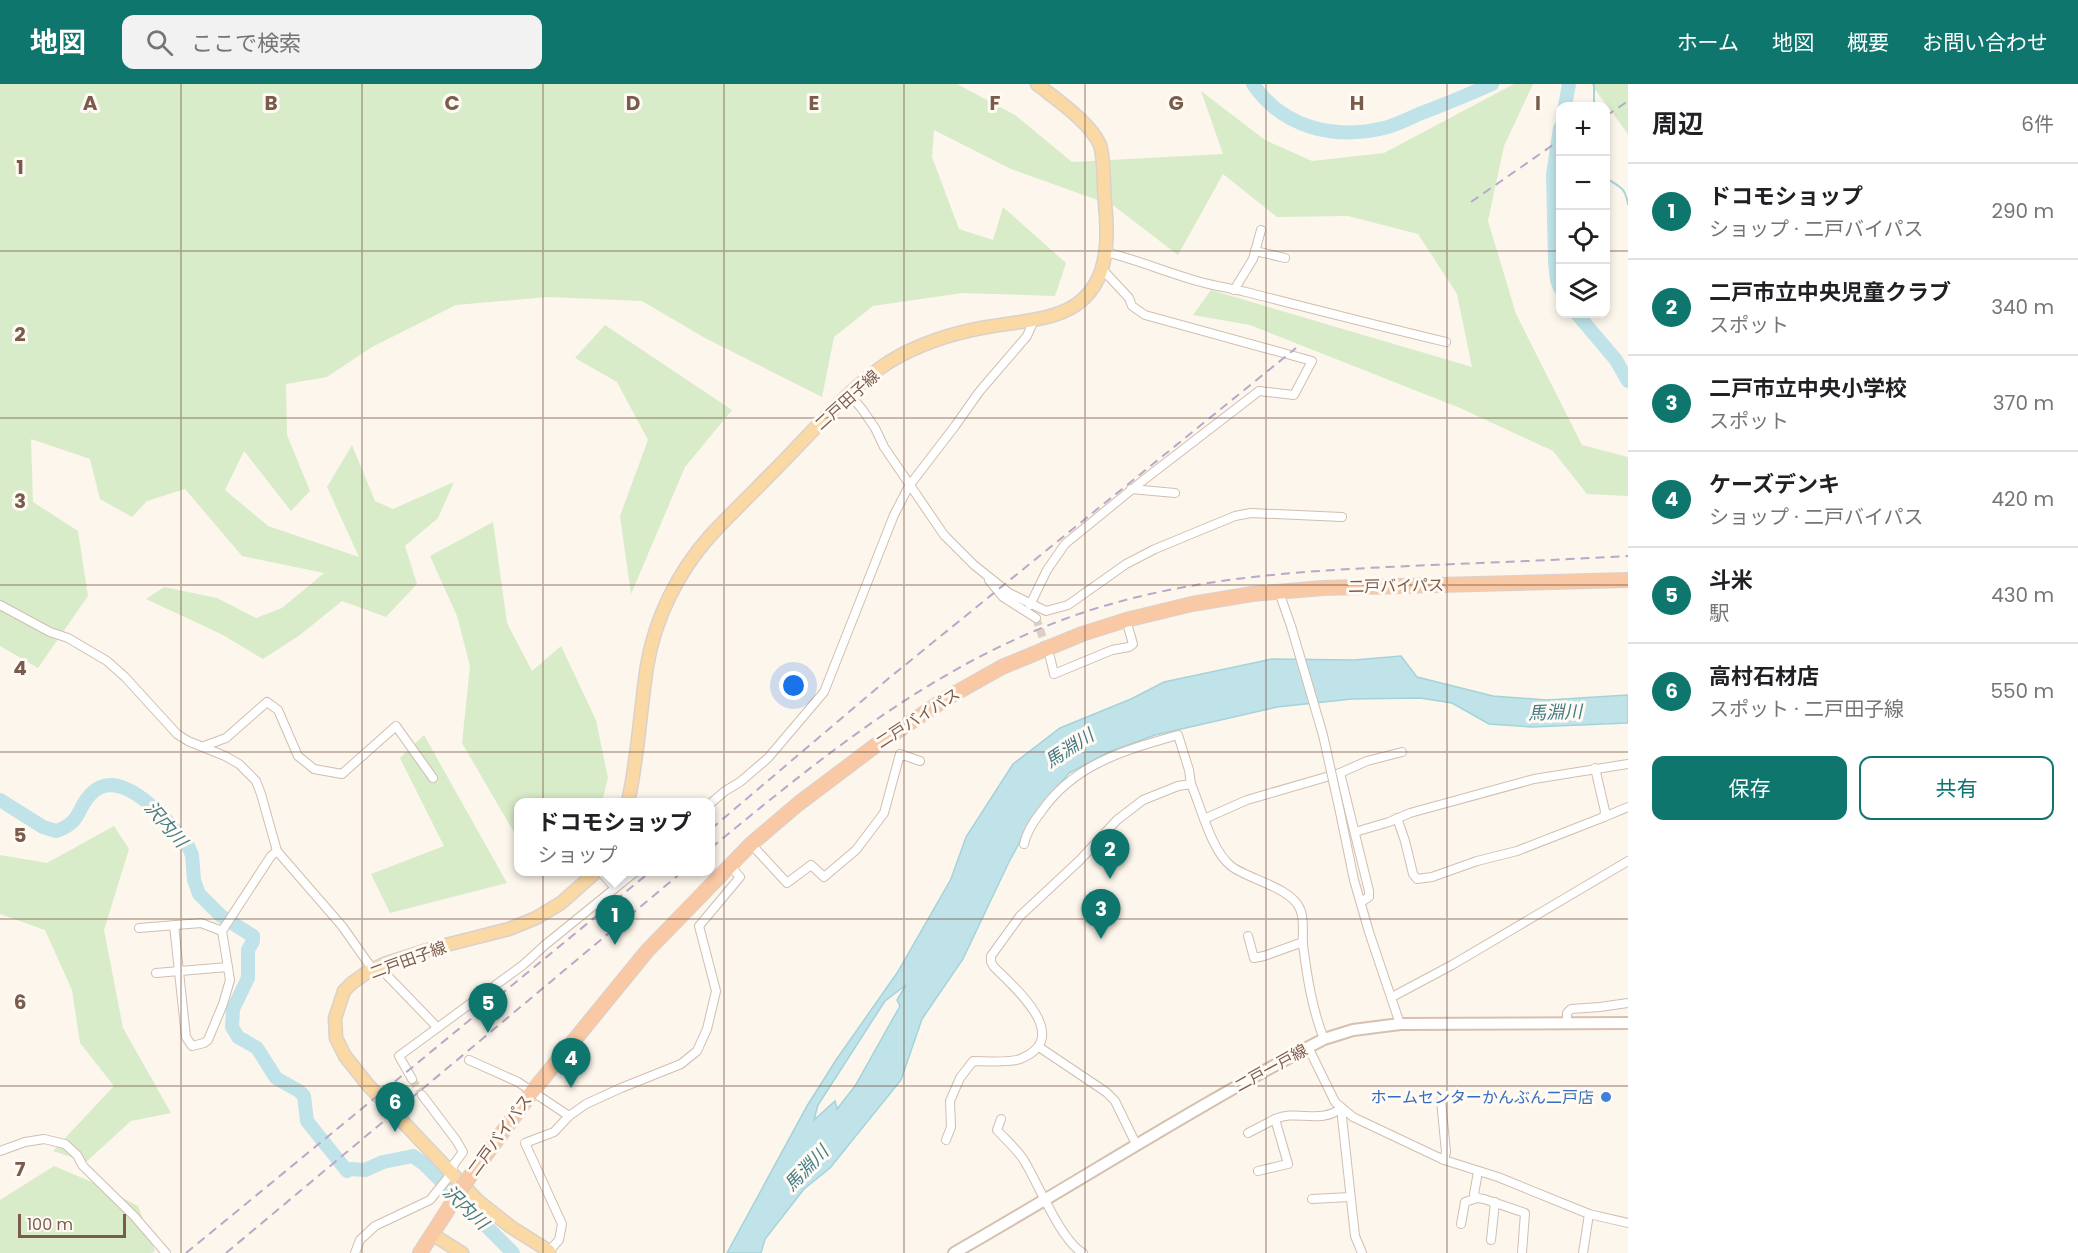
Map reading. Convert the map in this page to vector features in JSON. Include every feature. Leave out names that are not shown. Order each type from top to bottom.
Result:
[{"type":"highway","name":"二戸バイパス","points":[[420,1253],[468,1179],[532,1092],[647,951],[752,844],[798,804],[875,746],[947,698],[1002,667],[1034,652],[1126,620],[1252,594],[1323,588],[1628,580]]},
{"type":"main road","name":"二戸田子線","points":[[629,798],[634,774],[647,665],[653,640],[671,593],[695,553],[752,491],[850,395],[888,363],[933,340],[986,327],[1034,320],[1066,311],[1079,303],[1092,289],[1103,270],[1106,252],[1106,215],[1100,145],[1097,136],[1037,84]]},
{"type":"main road","name":"二戸田子線","points":[[550,1252],[478,1202],[368,1085],[345,1056],[336,1038],[335,1018],[344,991],[352,983],[376,968],[434,948],[509,929],[536,918],[561,903],[592,876]]},
{"type":"main road","name":"二戸一戸線","points":[[954,1253],[1045,1201],[1136,1144],[1324,1039],[1353,1030],[1400,1024],[1628,1023]]},
{"type":"main road","points":[[432,1234],[462,1253]]},
{"type":"street","points":[[1234,290],[1252,259],[1261,230]]},
{"type":"street","points":[[1255,250],[1285,258]]},
{"type":"street","points":[[1106,252],[1138,260],[1197,281],[1446,342]]},
{"type":"street","points":[[1030,604],[1047,570],[1065,544],[1131,489],[1259,391],[1294,395],[1312,361],[1145,315],[1132,306],[1129,298],[1103,270]]},
{"type":"street","points":[[715,800],[768,758],[824,692],[894,515],[909,486],[979,392],[1022,344],[1034,320]]},
{"type":"street","points":[[850,395],[875,428],[884,447],[909,486],[944,535],[982,572],[1003,597],[1036,618]]},
{"type":"street","points":[[1131,489],[1174,493]]},
{"type":"street","points":[[982,572],[1009,593],[1046,611],[1068,605],[1126,564],[1235,516],[1251,513],[1342,517]]},
{"type":"street","points":[[1279,592],[1323,735],[1369,932],[1400,1024]]},
{"type":"street","points":[[0,604],[50,632],[68,638],[107,661],[125,677],[177,734],[239,764],[256,781],[277,851],[376,968],[437,1027]]},
{"type":"street","points":[[1050,657],[1054,674],[1112,650],[1129,647],[1133,644],[1126,620]]},
{"type":"street","points":[[202,746],[226,738],[267,702],[278,710],[298,756],[314,769],[342,774],[396,726],[433,778]]},
{"type":"street","points":[[1024,844],[1026,832],[1046,804],[1069,780],[1091,765],[1127,750],[1178,735],[1191,784],[1204,819],[1223,856],[1232,866],[1266,882],[1298,905],[1302,911],[1303,942],[1310,992],[1324,1039]]},
{"type":"street","points":[[1204,819],[1247,800],[1402,752]]},
{"type":"street","points":[[752,844],[787,883],[811,865],[824,877],[856,850],[884,813],[900,754],[920,761]]},
{"type":"street","points":[[1355,832],[1410,813],[1534,779],[1628,764]]},
{"type":"street","points":[[1595,768],[1605,811],[1604,817]]},
{"type":"street","points":[[1340,773],[1369,891],[1367,900],[1361,902]]},
{"type":"street","points":[[946,1140],[951,1127],[950,1101],[960,1078],[973,1061],[1018,1059],[1040,1047],[1042,1040],[1035,1012],[1029,1002],[994,967],[991,956],[1020,916],[1080,860],[1117,820],[1143,800],[1178,786],[1191,784]]},
{"type":"street","points":[[1397,818],[1413,874],[1417,879],[1432,877],[1477,861],[1517,851],[1628,807]]},
{"type":"street","points":[[174,925],[186,1037],[192,1046],[204,1044],[208,1040],[223,1004],[230,980],[222,931],[271,856],[277,851]]},
{"type":"street","points":[[1392,998],[1452,966],[1628,861]]},
{"type":"street","points":[[550,1252],[559,1240],[562,1224],[525,1143],[554,1132],[569,1116],[586,1104],[681,1064],[697,1051],[707,1029],[716,991],[699,926],[740,877],[731,867]]},
{"type":"street","points":[[604,876],[615,888]]},
{"type":"street","points":[[412,1079],[399,1056],[485,995],[629,876]]},
{"type":"street","points":[[139,928],[201,923],[222,931]]},
{"type":"street","points":[[1248,936],[1254,958],[1303,942]]},
{"type":"street","points":[[156,973],[228,967]]},
{"type":"street","points":[[1567,1024],[1567,1013],[1571,1009],[1628,1003]]},
{"type":"street","points":[[1040,1047],[1106,1092],[1114,1101],[1136,1144]]},
{"type":"street","points":[[1308,1047],[1335,1102],[1353,1117],[1444,1160],[1545,1195],[1589,1214],[1628,1223]]},
{"type":"street","points":[[469,1060],[518,1082],[569,1116]]},
{"type":"street","points":[[355,1253],[360,1240],[375,1226],[430,1200],[451,1174],[454,1164],[463,1152],[422,1095]]},
{"type":"street","points":[[1441,1100],[1446,1152],[1444,1160]]},
{"type":"street","points":[[1248,1133],[1284,1115],[1312,1117],[1336,1112],[1341,1108]]},
{"type":"street","points":[[1341,1108],[1354,1236],[1362,1253]]},
{"type":"street","points":[[1001,1119],[997,1130],[1024,1159],[1045,1201],[1071,1243],[1083,1253]]},
{"type":"street","points":[[1258,1172],[1288,1164],[1275,1119]]},
{"type":"street","points":[[0,1151],[25,1142],[44,1139],[65,1144],[166,1253]]},
{"type":"street","points":[[1477,1198],[1474,1194],[1478,1172]]},
{"type":"street","points":[[1312,1199],[1350,1197]]},
{"type":"street","points":[[1461,1224],[1465,1202],[1477,1198],[1525,1213],[1522,1253]]},
{"type":"street","points":[[1491,1240],[1495,1202]]},
{"type":"street","points":[[1583,1253],[1589,1214]]},
{"type":"green space","points":[[0,84],[957,84],[1015,115],[1072,162],[1223,154],[1201,91],[1265,140],[1312,161],[1384,153],[1514,84],[1533,84],[1504,146],[1488,221],[1516,314],[1582,445],[1628,457],[1628,496],[1587,494],[1553,451],[1460,408],[1250,325],[1193,315],[1211,290],[1472,367],[1457,294],[1418,234],[1348,216],[1277,217],[1223,174],[1178,255],[1114,206],[1011,169],[934,130],[932,157],[959,229],[993,240],[1003,207],[1066,263],[1055,296],[962,293],[873,306],[834,337],[822,397],[705,338],[642,301],[548,297],[456,305],[372,347],[327,377],[286,384],[287,435],[310,491],[291,511],[244,451],[225,490],[268,526],[359,557],[327,487],[352,445],[375,501],[393,509],[454,482],[438,518],[405,546],[417,584],[386,617],[342,601],[300,635],[263,659],[221,634],[146,599],[164,587],[217,598],[256,618],[282,608],[324,573],[242,556],[185,489],[147,501],[132,517],[100,499],[90,459],[31,439],[33,502],[78,531],[88,596],[38,668],[0,646]]},
{"type":"green space","points":[[1591,84],[1628,84],[1628,134],[1610,110],[1610,102],[1604,102]]},
{"type":"green space","points":[[605,325],[732,410],[685,467],[631,594],[620,516],[648,440],[617,382],[575,358]]},
{"type":"green space","points":[[493,522],[507,623],[532,671],[561,646],[596,720],[608,778],[603,798],[514,798],[514,832],[462,743],[470,666],[457,616],[430,556]]},
{"type":"green space","points":[[424,735],[507,883],[390,913],[371,874],[444,846],[400,758]]},
{"type":"green space","points":[[114,826],[129,849],[104,930],[123,1028],[171,1113],[131,1121],[86,1162],[53,1151],[114,1086],[80,1043],[72,990],[45,930],[0,914],[0,855],[47,863]]},
{"type":"green space","points":[[54,1166],[92,1182],[138,1206],[155,1251],[151,1253],[0,1253],[0,1200]]},
{"type":"water","name":"馬淵川","points":[[1401,656],[1417,677],[1493,696],[1547,700],[1628,695],[1628,723],[1532,727],[1489,724],[1452,703],[1420,698],[1352,699],[1277,707],[1155,735],[1109,752],[1069,773],[1035,813],[963,959],[922,1019],[901,1080],[830,1168],[804,1189],[765,1239],[761,1253],[727,1253],[807,1106],[897,973],[951,879],[966,837],[1013,764],[1060,728],[1131,699],[1164,682],[1272,659],[1354,660]],"holes":[[[906,985],[897,1000],[900,1006],[855,1086],[837,1109],[835,1101],[814,1120],[818,1105],[885,1001]]]},
{"type":"waterway","points":[[1253,84],[1265,99],[1294,120],[1328,131],[1347,132],[1384,128],[1492,84]]},
{"type":"waterway","points":[[1566,102],[1569,84]]},
{"type":"waterway","points":[[1594,84],[1594,102]]},
{"type":"waterway","points":[[1556,154],[1553,174],[1556,271]]},
{"type":"waterway","points":[[1610,181],[1623,191],[1628,204]]},
{"type":"waterway","points":[[1580,318],[1616,360],[1628,381]]},
{"type":"waterway","name":"沢内川","points":[[0,800],[43,827],[56,831],[71,823],[93,792],[105,786],[118,786],[146,801],[171,825],[188,846],[192,855],[194,880],[199,894],[221,916],[253,936],[248,950],[248,978],[233,1009],[232,1027],[238,1037],[257,1048],[276,1078],[304,1096],[307,1121],[347,1171],[365,1170],[383,1162],[413,1156],[424,1164],[513,1253]]},
{"type":"tunnel","points":[[1036,618],[1047,650]]},
{"type":"tunnel","points":[[412,1079],[422,1095]]},
{"type":"railway","points":[[1610,113],[1628,101]]},
{"type":"railway","points":[[1471,202],[1556,143]]},
{"type":"railway","points":[[715,826],[889,678],[1296,348]]},
{"type":"railway","points":[[715,845],[845,742],[938,680],[1040,629],[1094,609],[1171,589],[1289,573],[1628,556]]},
{"type":"railway","points":[[186,1253],[645,876]]},
{"type":"railway","points":[[226,1253],[677,876]]},
{"type":"place","name":"二戸市立中央児童クラブ","points":[[1110,879]]},
{"type":"place","name":"二戸市立中央小学校","points":[[1101,939]]},
{"type":"place","name":"ドコモショップ","points":[[615,945]]},
{"type":"place","name":"斗米","points":[[488,1033]]},
{"type":"place","name":"ケーズデンキ","points":[[571,1088]]},
{"type":"place","name":"ホームセンターかんぶん二戸店","points":[[1606,1097]]},
{"type":"place","name":"高村石材店","points":[[395,1132]]}]
